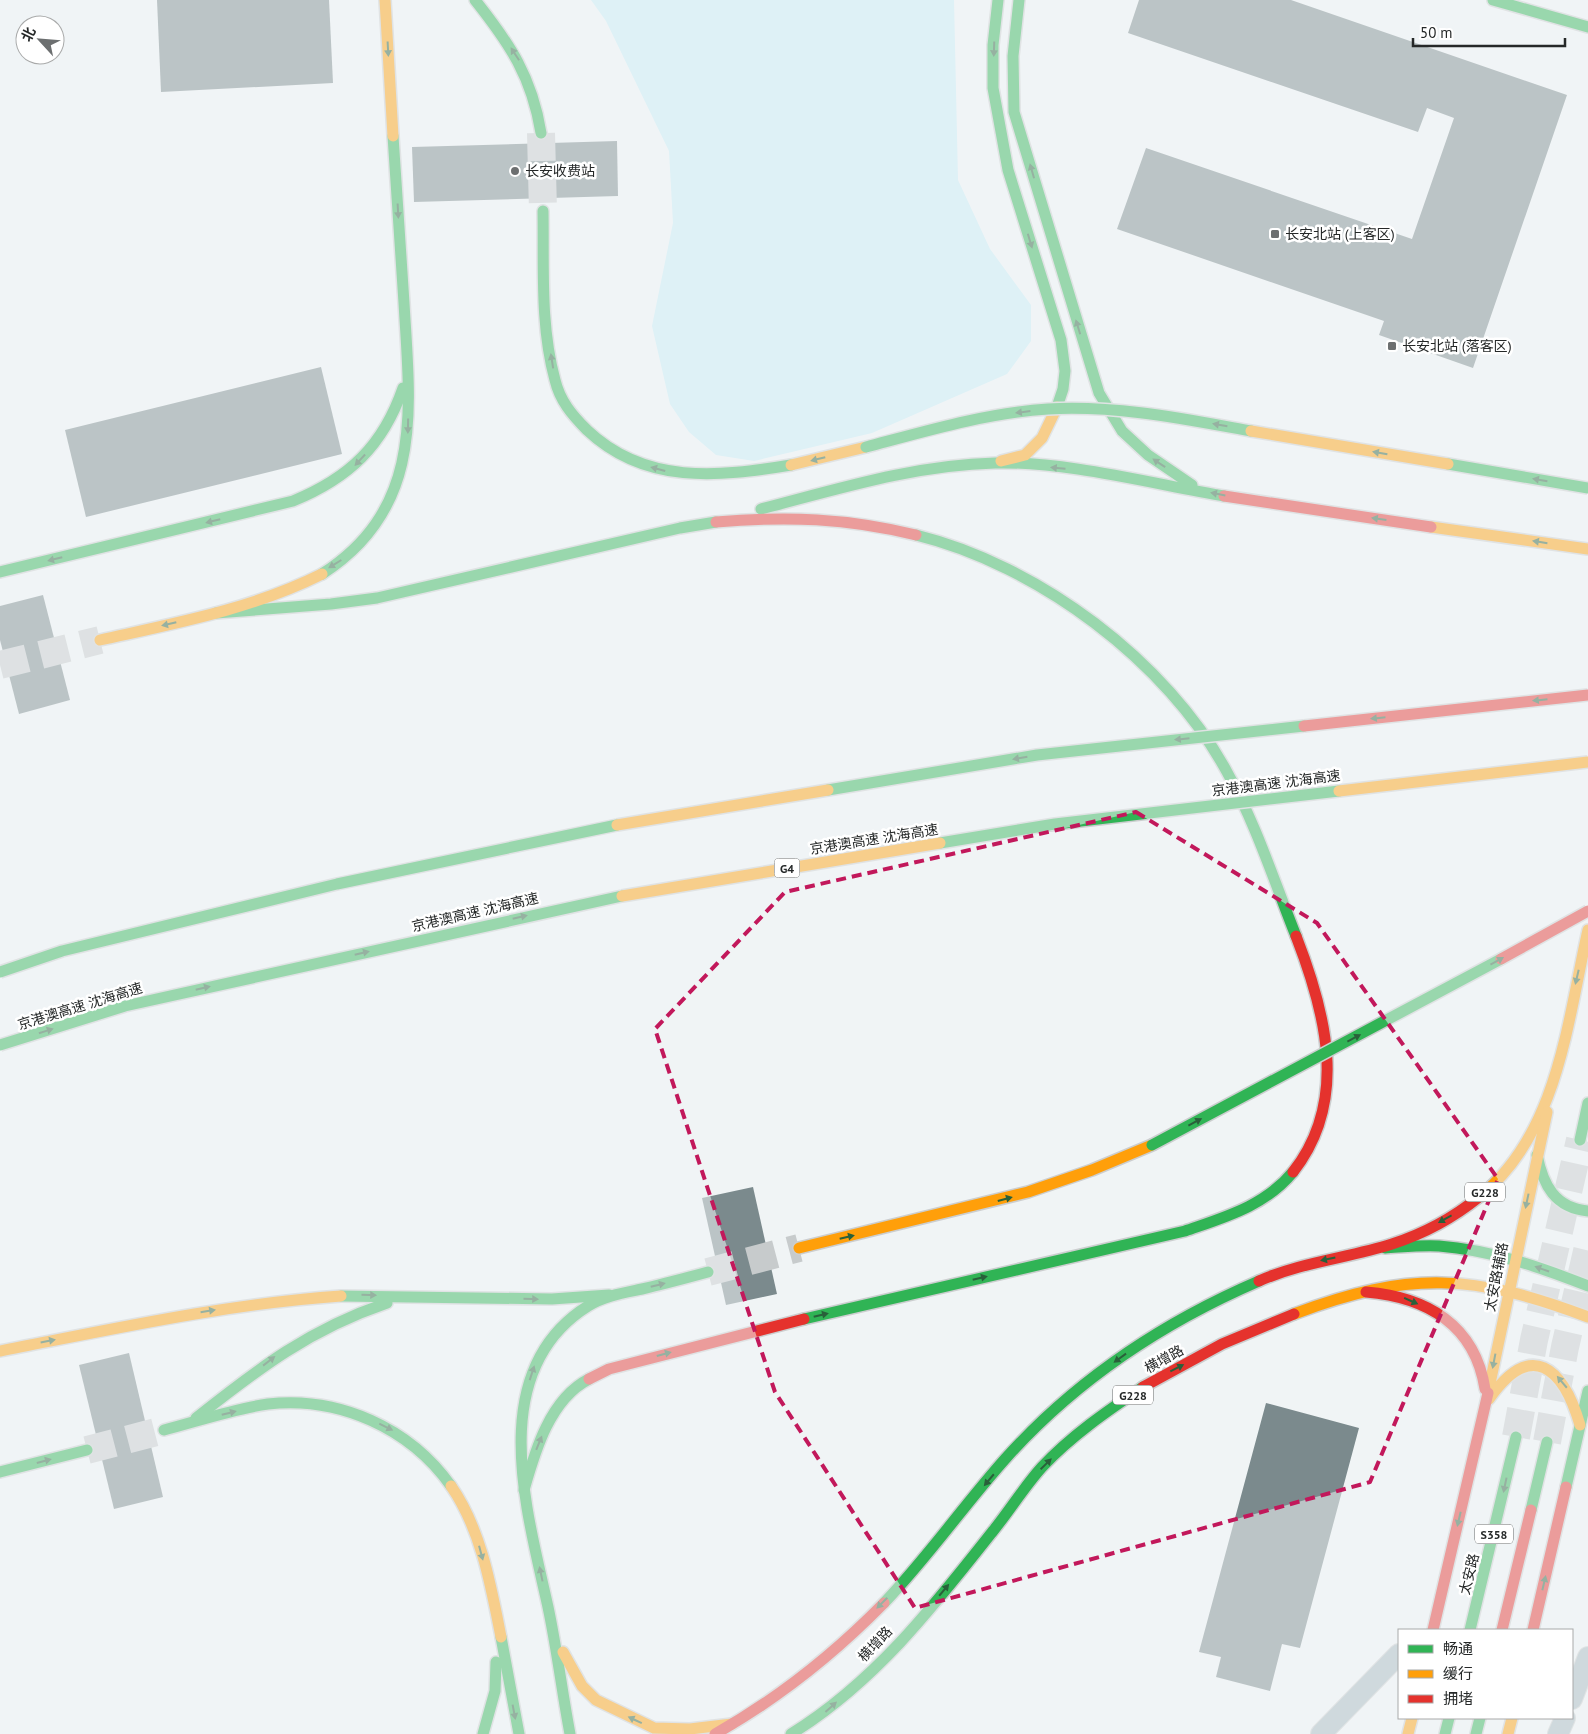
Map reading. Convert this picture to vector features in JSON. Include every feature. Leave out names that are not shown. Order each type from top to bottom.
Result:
[{"type":"main road","points":[[100,640],[216,613],[271,596],[315,577],[346,557],[374,528],[391,497],[401,467],[408,432],[408,373],[385,0]]},
{"type":"main road","points":[[475,0],[503,36],[527,74],[539,112],[542,133]]},
{"type":"main road","points":[[996,463],[1025,454],[1042,438],[1053,419],[1063,389],[1065,371],[1061,340],[1008,170],[998,117],[993,88],[993,45],[998,0]]},
{"type":"main road","points":[[1020,0],[1014,25],[1013,42],[1014,112],[1099,393],[1122,431],[1148,455],[1199,490]]},
{"type":"main road","points":[[1493,0],[1588,27]]},
{"type":"main road","points":[[543,211],[551,364],[562,400],[590,436],[625,460],[666,471],[712,474],[786,467],[997,415],[1049,408],[1111,410],[1177,418],[1588,488]]},
{"type":"main road","points":[[0,572],[293,501],[328,486],[353,468],[376,443],[396,412],[408,373]]},
{"type":"main road","points":[[216,613],[394,595],[711,522],[900,473],[943,466],[996,463],[1064,468],[1199,490],[1263,503],[1588,549]]},
{"type":"main road","points":[[524,1490],[534,1454],[555,1411],[568,1396],[585,1382],[609,1369],[743,1333],[1175,1234],[1238,1212],[1270,1195],[1294,1172],[1316,1138],[1326,1106],[1330,1071],[1326,1036],[1318,1000],[1259,838],[1228,773],[1202,731],[1174,696],[1137,659],[1098,625],[1058,598],[1014,574],[924,538],[875,525],[823,519],[774,518],[711,522]]},
{"type":"main road","points":[[0,972],[62,951],[327,887],[590,830],[1037,755],[1588,695]]},
{"type":"main road","name":"京港澳高速 沈海高速","points":[[0,1045],[125,1006],[602,899],[1055,824],[1588,762]]},
{"type":"main road","points":[[799,1248],[1028,1192],[1092,1170],[1152,1145],[1409,1009],[1588,911]]},
{"type":"main road","name":"太安路辅路","points":[[1435,1623],[1486,1403],[1537,1154],[1588,930]]},
{"type":"main road","name":"G228","points":[[1376,1249],[1415,1235],[1458,1212],[1484,1193],[1521,1153],[1552,1090]]},
{"type":"main road","points":[[1580,1140],[1588,1103]]},
{"type":"main road","points":[[1537,1154],[1539,1171],[1550,1193],[1568,1208],[1588,1211]]},
{"type":"main road","points":[[1376,1249],[1438,1246],[1515,1260],[1588,1286]]},
{"type":"main road","name":"横增路","points":[[715,1734],[794,1685],[848,1638],[912,1573],[1019,1444],[1068,1396],[1136,1347],[1207,1306],[1271,1276],[1323,1260],[1376,1249]]},
{"type":"main road","points":[[0,1351],[177,1316],[279,1300],[352,1295],[552,1299],[609,1295],[708,1272]]},
{"type":"main road","name":"横增路","points":[[791,1734],[824,1713],[878,1666],[992,1533],[1043,1466],[1091,1425],[1158,1377],[1225,1343],[1281,1318],[1389,1284],[1430,1281],[1468,1283],[1509,1289],[1588,1317]]},
{"type":"main road","points":[[1364,1291],[1400,1296],[1432,1310],[1456,1326],[1474,1350],[1484,1374],[1486,1403]]},
{"type":"main road","points":[[570,1734],[551,1622],[524,1490],[519,1441],[523,1401],[534,1365],[555,1332],[582,1309],[609,1295]]},
{"type":"main road","points":[[189,1423],[279,1353],[318,1329],[362,1310],[412,1296]]},
{"type":"main road","points":[[1486,1403],[1505,1374],[1518,1367],[1530,1365],[1542,1367],[1553,1372],[1568,1389],[1584,1429]]},
{"type":"main road","points":[[1533,1629],[1576,1444],[1584,1429],[1588,1391]]},
{"type":"main road","points":[[164,1430],[249,1408],[282,1403],[320,1404],[356,1413],[400,1434],[432,1460],[459,1497],[478,1542],[497,1618],[519,1734]]},
{"type":"main road","name":"太安路","points":[[1470,1629],[1516,1437]]},
{"type":"main road","name":"S358","points":[[1502,1629],[1547,1442]]},
{"type":"main road","points":[[0,1472],[87,1450]]},
{"type":"main road","points":[[483,1734],[495,1691],[497,1618]]},
{"type":"main road","points":[[551,1622],[567,1662],[582,1686],[596,1700],[654,1728],[690,1729],[734,1723]]},
{"type":"main road","points":[[1408,1734],[1412,1719]]},
{"type":"main road","points":[[1445,1734],[1449,1719]]},
{"type":"main road","points":[[1476,1734],[1480,1719]]},
{"type":"main road","points":[[1508,1734],[1512,1719]]},
{"type":"street","points":[[1424,1629],[1435,1623]]},
{"type":"street","points":[[1321,1734],[1398,1655]]},
{"type":"street","points":[[1573,1696],[1588,1657]]},
{"type":"street","points":[[1558,1734],[1565,1719]]},
{"type":"highlighted area","points":[[1136,812],[1317,923],[1498,1179],[1370,1482],[915,1608],[775,1392],[655,1029],[785,892]]},
{"type":"shaded area","points":[[591,0],[954,0],[958,180],[990,249],[1031,305],[1031,341],[1007,374],[872,433],[754,461],[716,455],[689,432],[670,404],[652,326],[673,223],[669,151],[606,21]]},
{"type":"building","points":[[157,0],[329,0],[333,83],[161,92]]},
{"type":"building","points":[[1139,0],[1291,0],[1567,95],[1473,368],[1379,335],[1384,321],[1117,229],[1146,148],[1412,239],[1454,118],[1427,108],[1418,132],[1128,33]]},
{"type":"building","name":"长安收费站","points":[[617,141],[618,196],[414,202],[412,147]]},
{"type":"building","points":[[321,367],[342,454],[86,517],[65,430]]},
{"type":"building","points":[[43,595],[70,700],[19,714],[0,640],[0,606]]},
{"type":"building","points":[[753,1187],[777,1294],[726,1305],[702,1198]]},
{"type":"building","points":[[129,1353],[163,1497],[114,1509],[79,1365]]},
{"type":"building","points":[[1266,1403],[1359,1428],[1300,1648],[1282,1644],[1270,1691],[1216,1677],[1221,1657],[1199,1652]]},
{"type":"tunnel","points":[[541,133],[543,211]]},
{"type":"tunnel","points":[[0,665],[100,640]]},
{"type":"tunnel","points":[[1516,1437],[1534,1340],[1580,1140]]},
{"type":"tunnel","points":[[1547,1442],[1565,1347],[1588,1247]]},
{"type":"tunnel","points":[[708,1272],[799,1248]]},
{"type":"tunnel","points":[[87,1450],[164,1430]]},
{"type":"traffic: fast","points":[[475,0],[499,31],[518,62],[532,95],[541,133]]},
{"type":"traffic: fast","points":[[998,0],[993,45],[993,88],[1008,170],[1061,340],[1065,371],[1063,389],[1057,407]]},
{"type":"traffic: fast","points":[[1019,0],[1013,56],[1014,112],[1099,393],[1122,431],[1148,455],[1192,485]]},
{"type":"traffic: fast","points":[[1493,0],[1588,27]]},
{"type":"traffic: fast","points":[[322,574],[355,548],[379,519],[395,487],[404,453],[408,417],[408,380],[393,136]]},
{"type":"traffic: fast","points":[[543,211],[544,296],[550,359],[560,395],[567,407],[587,430],[609,448],[633,460],[683,473],[710,474],[791,465]]},
{"type":"traffic: fast","points":[[0,572],[293,501],[313,492],[331,482],[362,458],[385,427],[395,409],[403,388]]},
{"type":"traffic: fast","points":[[866,447],[1002,414],[1048,409],[1073,408],[1124,411],[1251,431]]},
{"type":"traffic: fast","points":[[761,509],[906,473],[935,468],[995,463],[1022,463],[1080,469],[1224,496]]},
{"type":"traffic: fast","points":[[1448,464],[1588,488]]},
{"type":"traffic: fast","points":[[216,613],[331,604],[377,598],[680,528],[716,522]]},
{"type":"traffic: fast","points":[[916,535],[962,549],[1008,569],[1052,594],[1095,623],[1134,656],[1170,692],[1201,731],[1227,772],[1256,832],[1296,936]]},
{"type":"traffic: fast","points":[[828,790],[1037,755],[1304,726]]},
{"type":"traffic: fast","points":[[940,843],[1055,824],[1339,791]]},
{"type":"traffic: fast","points":[[0,972],[62,951],[337,884],[617,825]]},
{"type":"traffic: fast","points":[[0,1045],[125,1006],[622,896]]},
{"type":"traffic: fast","points":[[1152,1145],[1501,959]]},
{"type":"traffic: fast","points":[[1580,1140],[1588,1103]]},
{"type":"traffic: fast","points":[[1537,1155],[1543,1176],[1552,1193],[1567,1205],[1588,1211]]},
{"type":"traffic: fast","points":[[804,1319],[1185,1231],[1244,1209],[1257,1202],[1270,1194],[1293,1172]]},
{"type":"traffic: fast","points":[[1385,1248],[1432,1246],[1477,1251],[1533,1266],[1588,1286]]},
{"type":"traffic: fast","points":[[570,1734],[551,1623],[524,1487],[521,1445],[524,1404],[535,1367],[556,1334],[588,1306],[614,1295],[708,1272]]},
{"type":"traffic: fast","points":[[884,1603],[916,1568],[1006,1458],[1062,1403],[1123,1356],[1156,1334],[1189,1315],[1259,1281]]},
{"type":"traffic: fast","points":[[341,1296],[552,1299],[609,1295]]},
{"type":"traffic: fast","points":[[196,1418],[264,1366],[309,1338],[359,1313],[387,1303]]},
{"type":"traffic: fast","points":[[524,1490],[539,1443],[554,1413],[575,1388],[589,1379]]},
{"type":"traffic: fast","points":[[791,1734],[821,1714],[849,1691],[901,1641],[925,1615],[999,1523],[1029,1482],[1053,1456],[1090,1424],[1143,1387]]},
{"type":"traffic: fast","points":[[1566,1487],[1588,1391]]},
{"type":"traffic: fast","points":[[164,1430],[255,1406],[295,1403],[321,1405],[371,1420],[394,1432],[434,1465],[451,1486]]},
{"type":"traffic: fast","points":[[1470,1629],[1516,1437]]},
{"type":"traffic: fast","points":[[1531,1510],[1547,1442]]},
{"type":"traffic: fast","points":[[0,1472],[87,1450]]},
{"type":"traffic: fast","points":[[501,1637],[519,1734]]},
{"type":"traffic: fast","points":[[483,1734],[495,1691],[496,1662]]},
{"type":"traffic: fast","points":[[1445,1734],[1449,1719]]},
{"type":"traffic: fast","points":[[1476,1734],[1480,1719]]},
{"type":"traffic: slow","points":[[385,0],[393,136]]},
{"type":"traffic: slow","points":[[1001,461],[1025,455],[1042,438],[1057,407]]},
{"type":"traffic: slow","points":[[1251,431],[1448,464]]},
{"type":"traffic: slow","points":[[791,465],[866,447]]},
{"type":"traffic: slow","points":[[1431,527],[1588,549]]},
{"type":"traffic: slow","points":[[100,640],[241,606],[268,597],[322,574]]},
{"type":"traffic: slow","points":[[1339,791],[1588,762]]},
{"type":"traffic: slow","points":[[617,825],[828,790]]},
{"type":"traffic: slow","points":[[622,896],[940,843]]},
{"type":"traffic: slow","points":[[1479,1197],[1506,1171],[1526,1142],[1543,1109],[1565,1039],[1588,930]]},
{"type":"traffic: slow","points":[[1488,1393],[1547,1112]]},
{"type":"traffic: slow","points":[[799,1248],[1028,1192],[1092,1170],[1152,1145]]},
{"type":"traffic: slow","points":[[1294,1314],[1373,1290],[1408,1284],[1442,1283],[1510,1292],[1588,1317]]},
{"type":"traffic: slow","points":[[0,1351],[212,1311],[341,1296]]},
{"type":"traffic: slow","points":[[1489,1399],[1504,1381],[1519,1370],[1532,1366],[1544,1368],[1555,1375],[1565,1388],[1580,1425]]},
{"type":"traffic: slow","points":[[451,1486],[470,1521],[484,1558],[501,1637]]},
{"type":"traffic: slow","points":[[563,1652],[582,1686],[596,1700],[654,1728],[690,1729],[732,1724]]},
{"type":"traffic: slow","points":[[1408,1734],[1412,1719]]},
{"type":"traffic: slow","points":[[1508,1734],[1512,1719]]},
{"type":"traffic: jam","points":[[1224,496],[1431,527]]},
{"type":"traffic: jam","points":[[716,522],[768,519],[817,520],[865,525],[916,535]]},
{"type":"traffic: jam","points":[[1304,726],[1588,695]]},
{"type":"traffic: jam","points":[[1501,959],[1588,911]]},
{"type":"traffic: jam","points":[[1293,1172],[1310,1145],[1321,1116],[1326,1086],[1327,1056],[1316,995],[1296,936]]},
{"type":"traffic: jam","points":[[1259,1281],[1292,1269],[1404,1240],[1448,1218],[1479,1197]]},
{"type":"traffic: jam","points":[[1366,1292],[1409,1300],[1445,1318],[1471,1348],[1480,1367],[1485,1389]]},
{"type":"traffic: jam","points":[[1143,1387],[1222,1344],[1294,1314]]},
{"type":"traffic: jam","points":[[589,1379],[609,1369],[804,1319]]},
{"type":"traffic: jam","points":[[1433,1629],[1488,1393]]},
{"type":"traffic: jam","points":[[1533,1629],[1566,1487]]},
{"type":"traffic: jam","points":[[1502,1629],[1531,1510]]},
{"type":"traffic: jam","points":[[715,1734],[761,1706],[804,1675],[884,1603]]},
{"type":"place","name":"长安收费站","points":[[515,171]]},
{"type":"place","name":"长安北站 (上客区)","points":[[1275,234]]},
{"type":"place","name":"长安北站 (落客区)","points":[[1392,346]]}]
